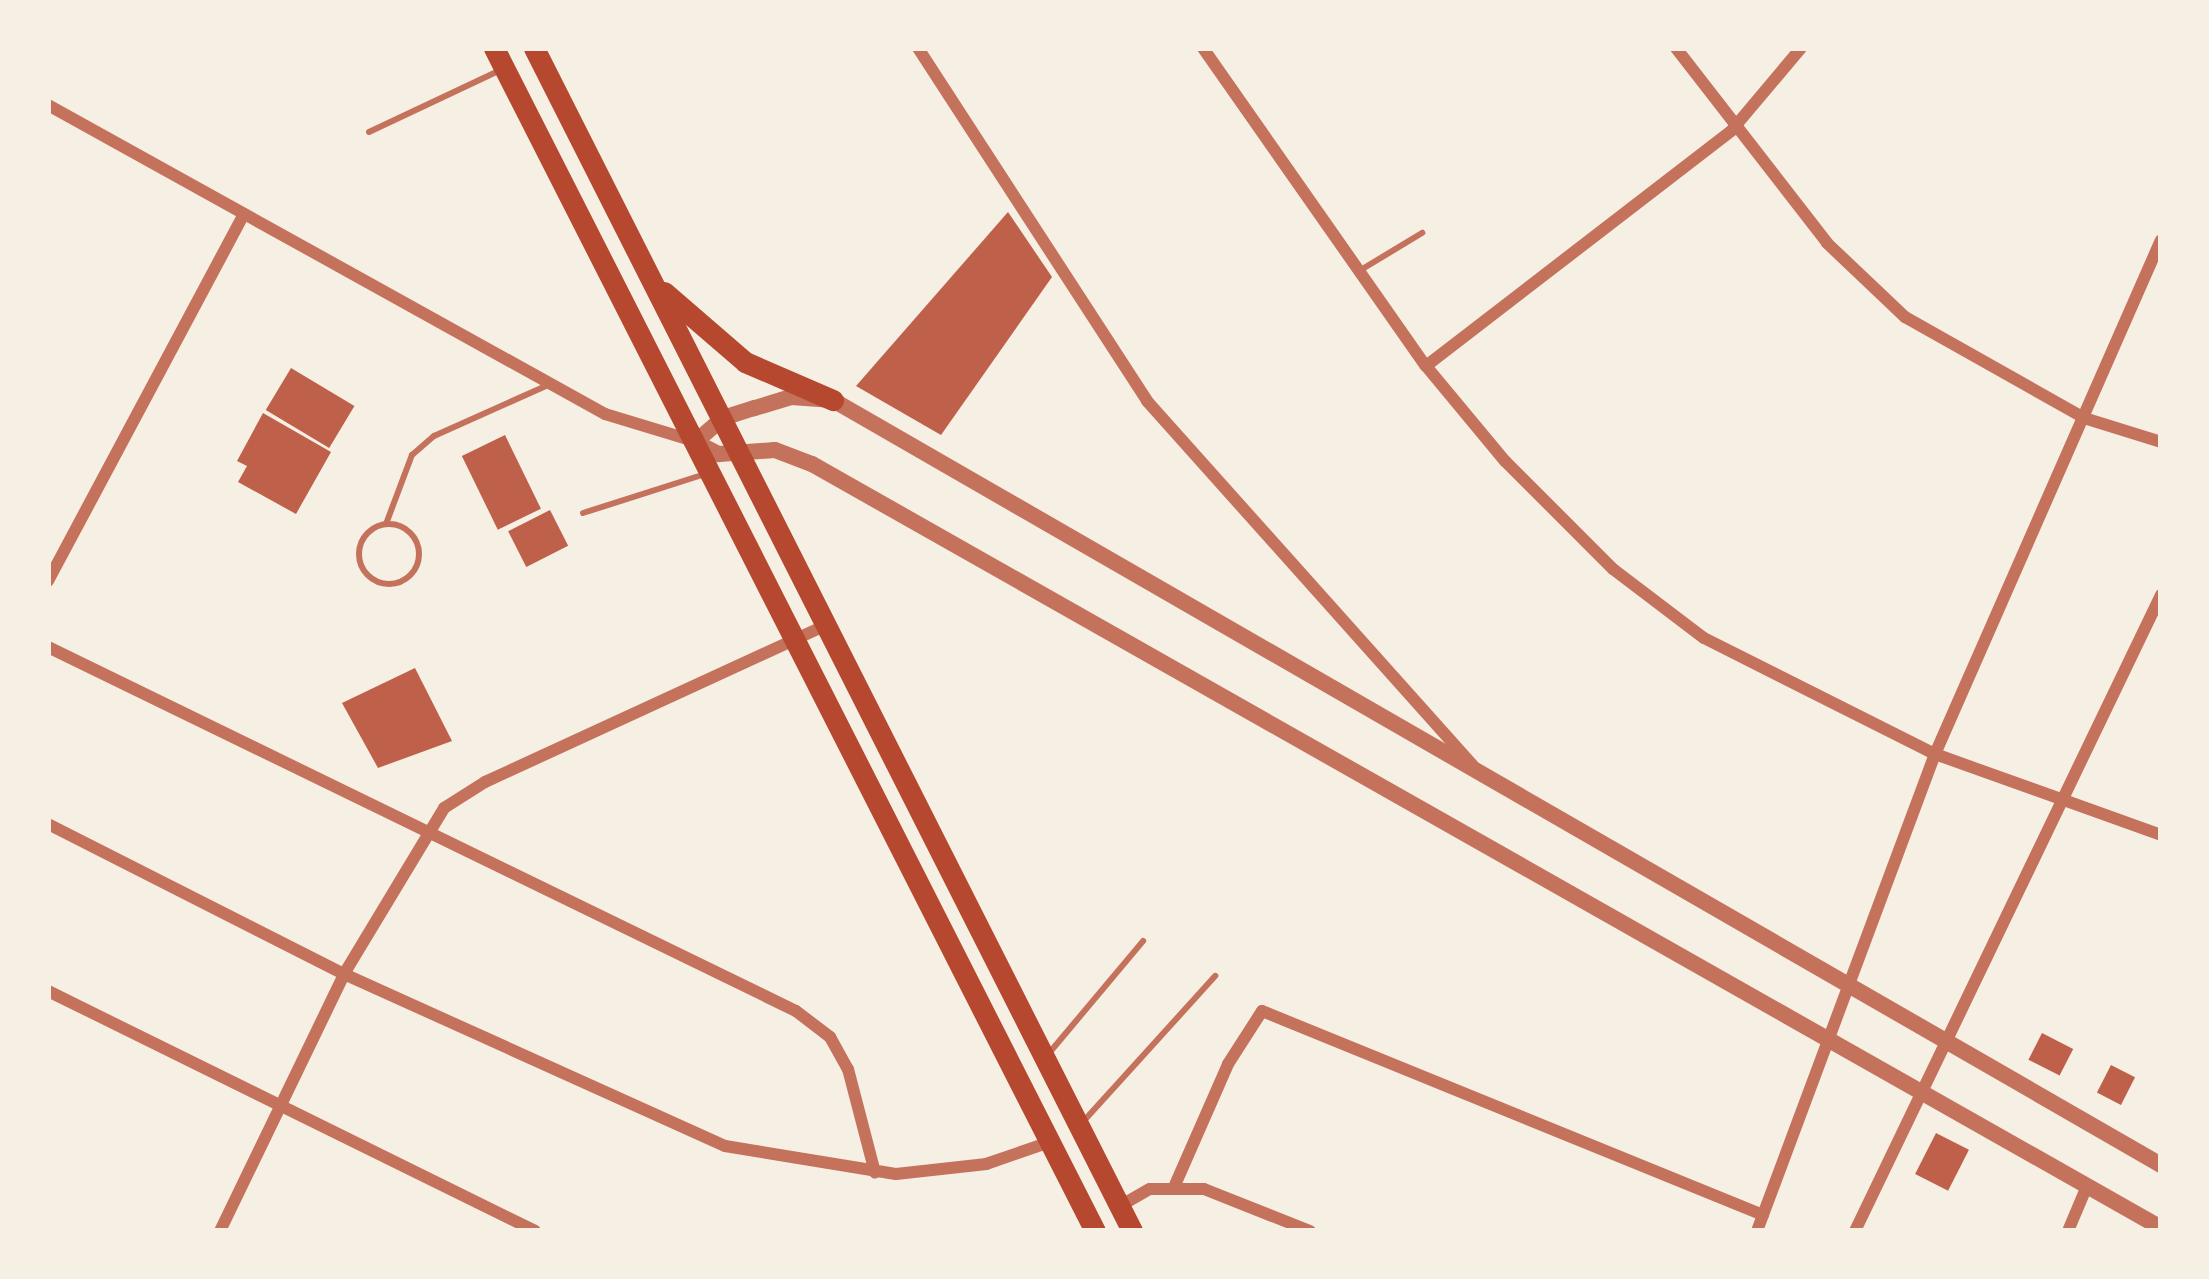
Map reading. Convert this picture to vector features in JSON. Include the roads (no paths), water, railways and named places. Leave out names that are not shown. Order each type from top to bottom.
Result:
[{"type":"highway","points":[[494,48],[1095,1231]]},
{"type":"highway","points":[[534,48],[1132,1231]]},
{"type":"highway","points":[[645,272],[745,362],[833,400]]},
{"type":"street","points":[[918,48],[1147,401],[1490,784]]},
{"type":"street","points":[[1203,48],[1426,367],[1505,461],[1658,605],[1754,665],[1936,754],[2161,835]]},
{"type":"street","points":[[1676,48],[1732,130],[1827,243],[1905,317],[2084,418],[2161,442]]},
{"type":"street","points":[[1426,367],[1732,130],[1802,48]]},
{"type":"street","points":[[48,104],[605,414],[740,455],[775,450],[812,464],[2161,1228]]},
{"type":"street","points":[[48,581],[244,214]]},
{"type":"street","points":[[1757,1231],[1936,754],[2161,240]]},
{"type":"street","points":[[695,442],[722,418],[791,398],[833,400],[1490,784],[2161,1165]]},
{"type":"street","points":[[1855,1231],[1918,1090],[2066,802],[2161,595]]},
{"type":"street","points":[[220,1231],[344,974],[423,836],[445,808],[485,782],[824,626]]},
{"type":"street","points":[[48,647],[423,836],[796,1011],[830,1037],[848,1069],[875,1173]]},
{"type":"street","points":[[48,824],[344,974],[725,1146],[875,1173],[986,1165],[1050,1142]]},
{"type":"street","points":[[48,991],[535,1231]]},
{"type":"street","points":[[1175,1185],[1228,1064],[1262,1012],[1763,1215]]},
{"type":"street","points":[[1120,1206],[1175,1185],[1204,1189],[1310,1231]]},
{"type":"street","points":[[2068,1231],[2086,1186]]},
{"type":"lane","points":[[369,132],[505,69]]},
{"type":"lane","points":[[1356,273],[1422,233]]},
{"type":"lane","points":[[386,524],[403,527],[420,556],[400,584],[382,585],[358,561],[370,530],[386,524],[412,455],[434,436],[551,383]]},
{"type":"lane","points":[[583,513],[711,472]]},
{"type":"lane","points":[[1044,1059],[1143,941]]},
{"type":"lane","points":[[1079,1126],[1215,976]]}]
